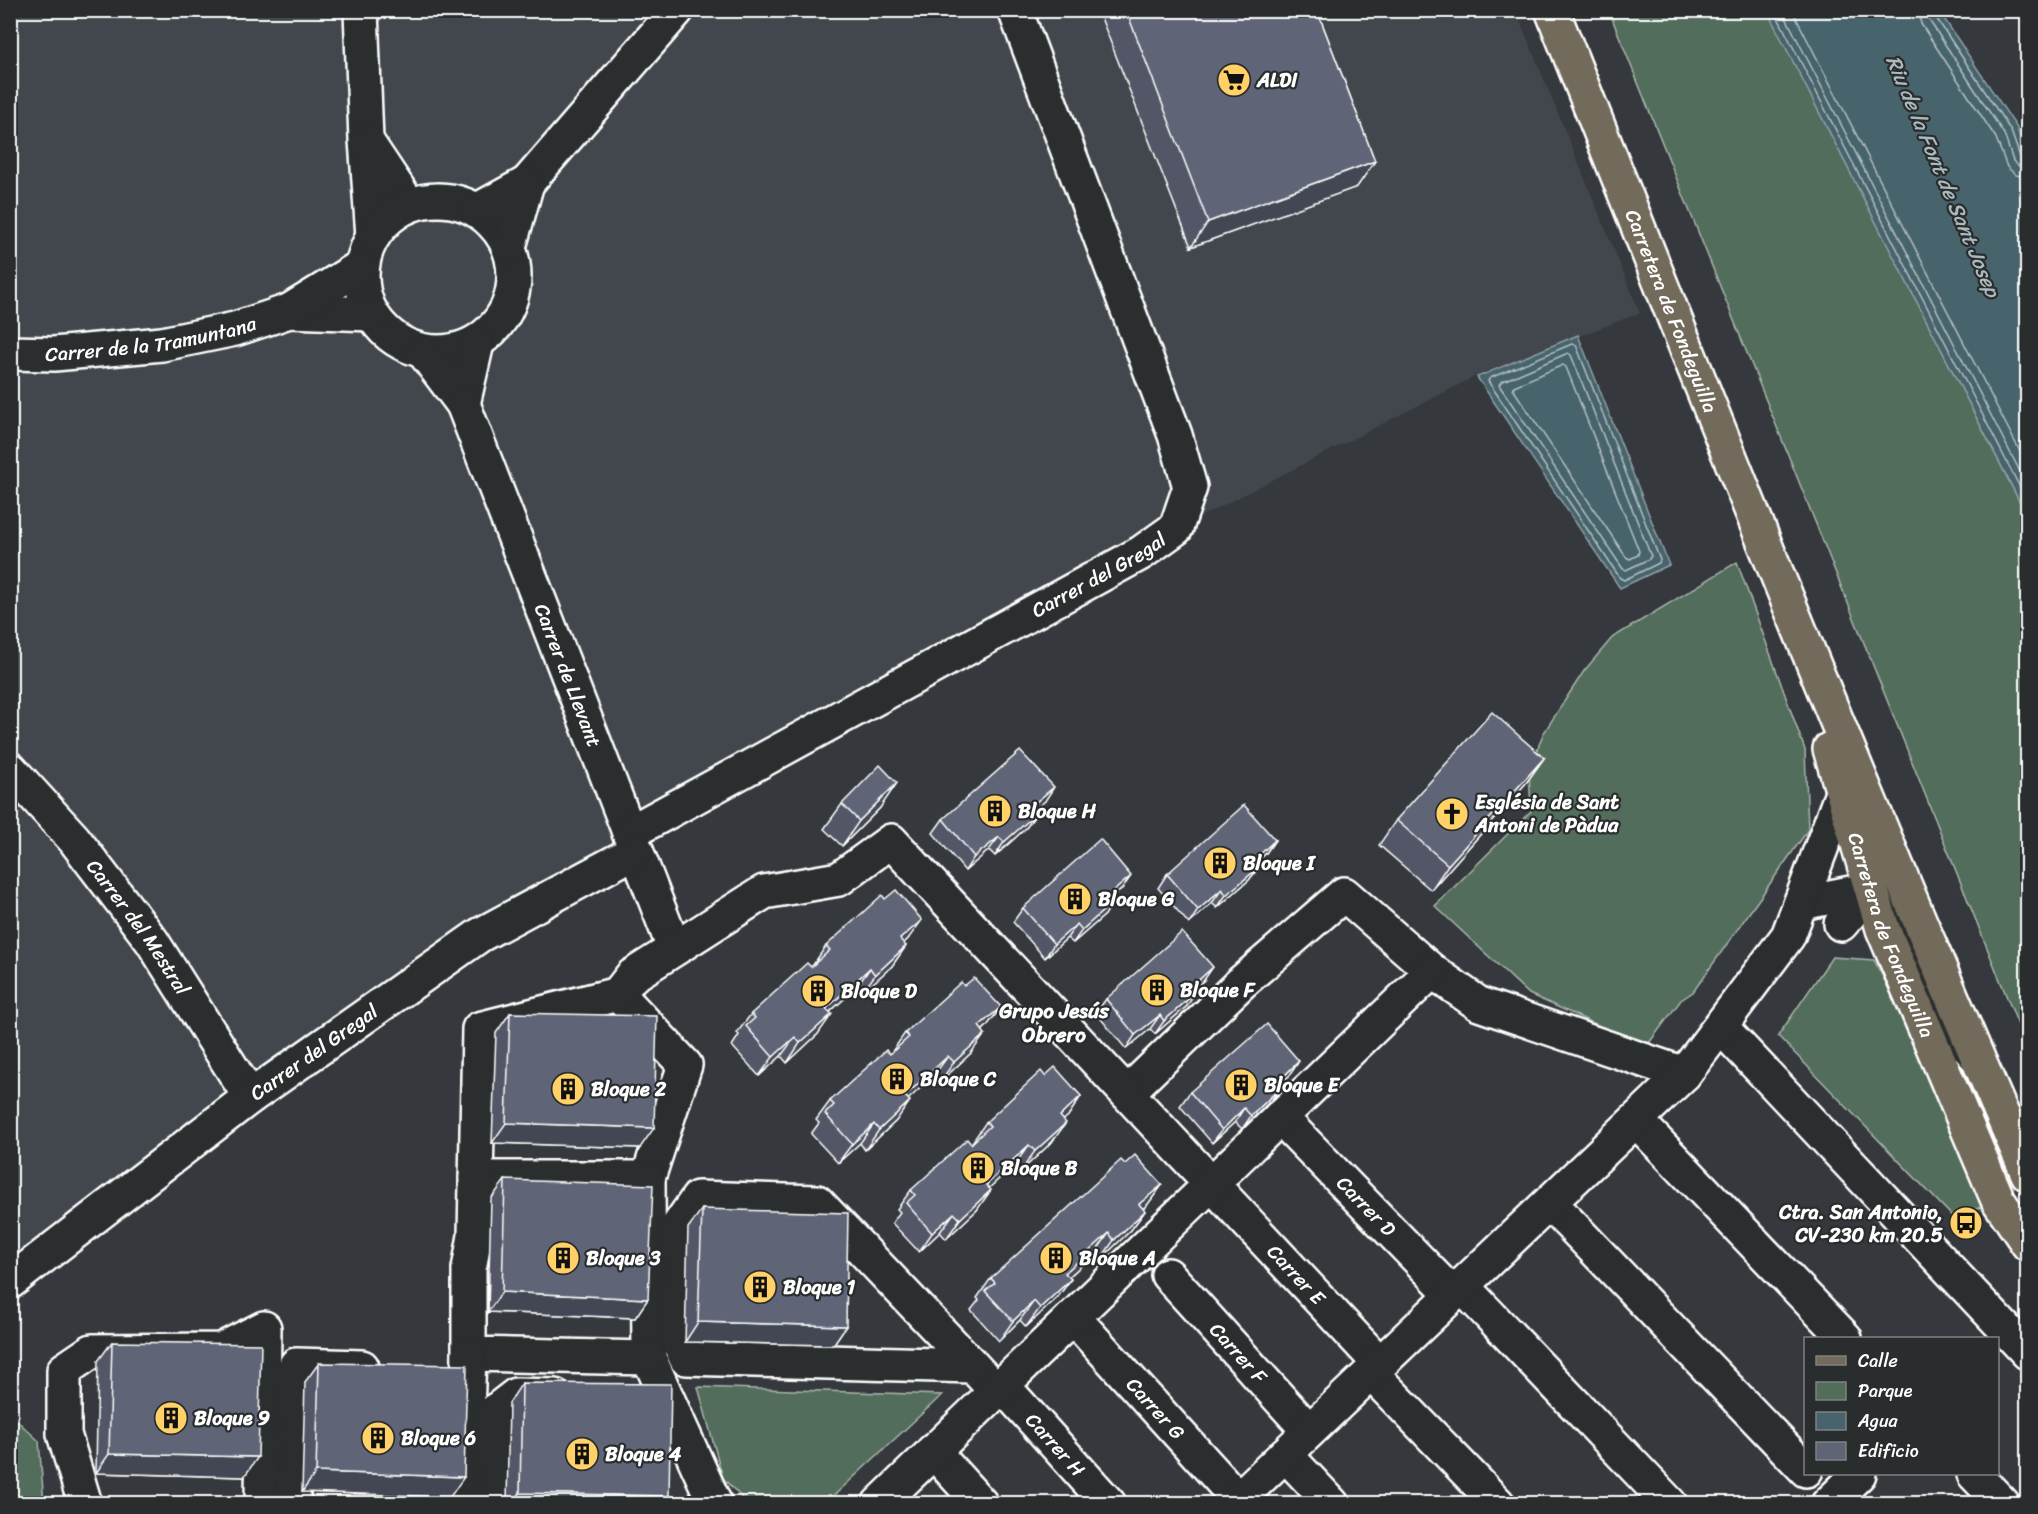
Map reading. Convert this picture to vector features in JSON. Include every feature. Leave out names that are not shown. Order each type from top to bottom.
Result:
[{"type":"main road","name":"Carretera de Fondeguilla","points":[[1552,10],[1792,611],[1976,1056],[2028,1174]]},
{"type":"main road","name":"Carretera de Fondeguilla","points":[[1792,611],[1842,793],[1883,929],[1998,1200],[2028,1244]]},
{"type":"street","points":[[361,10],[366,140],[373,236]]},
{"type":"street","points":[[478,210],[527,183],[677,10]]},
{"type":"street","name":"Carrer del Gregal","points":[[16,1268],[250,1096],[480,935],[632,842],[1141,553],[1176,528],[1190,487],[1175,435],[1015,10]]},
{"type":"street","points":[[366,140],[409,205]]},
{"type":"street","points":[[509,247],[527,183]]},
{"type":"street","points":[[432,200],[456,201],[478,210],[496,226],[509,247],[515,268],[514,290],[507,311],[494,329],[477,343],[460,350],[423,351],[403,344],[385,331],[372,314],[363,291],[362,266],[373,236],[388,218],[409,205],[432,200]]},
{"type":"street","points":[[289,311],[362,266]]},
{"type":"street","points":[[289,311],[372,314]]},
{"type":"street","name":"Carrer de la Tramuntana","points":[[10,353],[54,354],[162,344],[235,329],[289,311]]},
{"type":"street","points":[[463,404],[477,343]]},
{"type":"street","name":"Carrer de Llevant","points":[[423,351],[463,404],[674,948]]},
{"type":"street","name":"Carrer del Mestral","points":[[10,769],[66,830],[152,941],[250,1096]]},
{"type":"street","points":[[1235,1501],[1684,1074],[1788,936],[1842,793]]},
{"type":"street","points":[[1840,924],[1871,889],[1885,837]]},
{"type":"street","name":"Carrer E","points":[[674,948],[764,892],[839,879],[891,841],[1211,1184],[1498,1503]]},
{"type":"street","points":[[1800,903],[1871,889],[1905,914],[1944,1022],[1976,1056]]},
{"type":"street","points":[[1127,1093],[1242,982],[1344,894],[1432,971],[1479,1004],[1684,1074]]},
{"type":"street","points":[[1788,936],[1840,924],[1883,929]]},
{"type":"street","points":[[464,1503],[469,1362],[469,1269],[475,1236],[479,1029],[618,994],[632,976],[674,948]]},
{"type":"street","points":[[879,1503],[1432,971]]},
{"type":"street","points":[[618,994],[685,1065],[648,1178],[649,1358],[716,1503]]},
{"type":"street","points":[[1720,1027],[2010,1341]]},
{"type":"street","name":"Carrer D","points":[[1280,1117],[1670,1503]]},
{"type":"street","points":[[1637,1121],[1844,1337]]},
{"type":"street","points":[[476,1178],[648,1178]]},
{"type":"street","name":"Carrer H","points":[[973,1366],[686,1358],[678,1340],[679,1225],[698,1198],[818,1202],[973,1366],[999,1388],[1109,1503]]},
{"type":"street","points":[[1550,1203],[1804,1469]]},
{"type":"street","name":"Carrer F","points":[[1167,1275],[1309,1431]]},
{"type":"street","name":"Carrer G","points":[[1073,1317],[1235,1501]]},
{"type":"street","points":[[85,1503],[64,1434],[64,1370],[92,1351],[221,1350],[264,1328],[262,1503]]},
{"type":"street","points":[[434,1369],[469,1362],[649,1358]]},
{"type":"street","points":[[293,1503],[296,1365],[388,1368]]},
{"type":"street","points":[[495,1503],[494,1412],[516,1395],[586,1397]]},
{"type":"street","points":[[633,1398],[668,1399]]},
{"type":"street","points":[[933,1451],[981,1503]]},
{"type":"street","points":[[1285,1454],[1332,1503]]},
{"type":"street","points":[[1810,1475],[1832,1502],[1857,1475]]},
{"type":"street","points":[[1976,1475],[2003,1503]]},
{"type":"shaded area","points":[[11,11],[1516,11],[1640,313],[1482,373],[1151,542],[667,812],[113,1202],[11,1294]]},
{"type":"green space","points":[[1609,11],[1768,11],[2025,512],[2028,522],[2027,1047]]},
{"type":"green space","points":[[1737,562],[1805,750],[1808,830],[1693,992],[1681,1000],[1646,1047],[1529,994],[1435,906],[1531,811],[1529,772],[1543,734],[1584,671],[1612,638]]},
{"type":"green space","points":[[1832,957],[1874,960],[1998,1200],[1954,1218],[1778,1036]]},
{"type":"green space","points":[[698,1387],[942,1395],[826,1503],[748,1504],[723,1478]]},
{"type":"green space","points":[[11,1415],[39,1441],[44,1503],[11,1503]]},
{"type":"water","name":"Riu de la Font de Sant Josep","points":[[1767,11],[1939,11],[2017,128],[2028,163],[2027,522],[2025,512]]},
{"type":"water","points":[[1578,335],[1669,565],[1620,588],[1477,377]]},
{"type":"building","points":[[1126,10],[1317,10],[1375,161],[1208,222]]},
{"type":"building","name":"Església de Sant Antoni de Pàdua","points":[[1492,712],[1544,758],[1448,865],[1396,820]]},
{"type":"building","name":"Bloque H","points":[[1020,751],[1054,787],[1030,807],[1036,814],[1004,842],[999,837],[974,857],[943,819]]},
{"type":"building","points":[[880,765],[897,783],[859,821],[842,804]]},
{"type":"building","name":"Bloque I","points":[[1244,805],[1275,840],[1254,860],[1259,867],[1226,895],[1222,889],[1198,910],[1167,874]]},
{"type":"building","name":"Bloque G","points":[[1100,839],[1131,876],[1109,895],[1114,901],[1082,930],[1077,924],[1054,944],[1023,908]]},
{"type":"building","name":"Bloque D","points":[[896,890],[922,920],[900,939],[906,946],[875,975],[870,968],[826,1009],[832,1014],[800,1043],[795,1037],[773,1057],[746,1026],[755,1018],[751,1014],[807,963],[811,967],[830,950],[826,946],[882,895],[885,899]]},
{"type":"building","name":"Bloque F","points":[[1182,932],[1213,967],[1191,987],[1196,992],[1164,1021],[1160,1015],[1135,1035],[1106,999]]},
{"type":"building","name":"Bloque C","points":[[974,978],[1001,1007],[979,1026],[985,1034],[954,1062],[948,1056],[905,1096],[910,1101],[879,1130],[874,1124],[852,1144],[825,1114],[834,1105],[830,1101],[886,1050],[890,1054],[909,1037],[905,1033],[961,982],[964,986]]},
{"type":"building","name":"Bloque 2","points":[[510,1013],[657,1016],[654,1128],[506,1123]]},
{"type":"building","name":"Bloque E","points":[[1267,1024],[1299,1061],[1278,1082],[1282,1086],[1251,1116],[1244,1108],[1222,1130],[1190,1092]]},
{"type":"building","name":"Bloque B","points":[[1055,1067],[1081,1096],[1060,1116],[1066,1123],[1035,1151],[1029,1145],[986,1185],[991,1190],[960,1219],[954,1213],[932,1233],[906,1203],[915,1195],[911,1190],[967,1139],[971,1144],[990,1126],[986,1122],[1041,1071],[1045,1076]]},
{"type":"building","name":"Bloque A","points":[[1135,1155],[1162,1185],[1139,1204],[1145,1211],[1114,1240],[1109,1233],[1065,1273],[1071,1279],[1040,1308],[1034,1301],[1013,1321],[985,1291],[995,1283],[991,1278],[1121,1160],[1125,1164]]},
{"type":"building","name":"Bloque 3","points":[[505,1180],[653,1185],[648,1299],[502,1292]]},
{"type":"building","name":"Bloque 1","points":[[702,1209],[848,1213],[846,1326],[698,1322]]},
{"type":"building","name":"Bloque 9","points":[[112,1342],[261,1344],[258,1457],[109,1454]]},
{"type":"building","name":"Bloque 6","points":[[319,1363],[467,1365],[464,1477],[316,1472]]},
{"type":"building","name":"Bloque 4","points":[[522,1383],[671,1384],[669,1496],[520,1493]]},
{"type":"place","name":"ALDI","points":[[1234,80]]},
{"type":"place","name":"Bloque H","points":[[995,811]]},
{"type":"place","name":"Església de Sant Antoni de Pàdua","points":[[1452,814]]},
{"type":"place","name":"Bloque I","points":[[1220,863]]},
{"type":"place","name":"Bloque G","points":[[1075,899]]},
{"type":"place","name":"Bloque F","points":[[1157,990]]},
{"type":"place","name":"Bloque D","points":[[818,991]]},
{"type":"place","name":"Bloque C","points":[[897,1079]]},
{"type":"place","name":"Bloque E","points":[[1241,1085]]},
{"type":"place","name":"Bloque 2","points":[[568,1089]]},
{"type":"place","name":"Bloque B","points":[[978,1168]]},
{"type":"place","name":"Ctra. San Antonio, CV-230 km 20.5","points":[[1966,1223]]},
{"type":"place","name":"Bloque 3","points":[[563,1258]]},
{"type":"place","name":"Bloque A","points":[[1056,1258]]},
{"type":"place","name":"Bloque 1","points":[[760,1287]]},
{"type":"place","name":"Bloque 9","points":[[171,1418]]},
{"type":"place","name":"Bloque 6","points":[[378,1438]]},
{"type":"place","name":"Bloque 4","points":[[582,1454]]},
{"type":"district","name":"Grupo Jesús Obrero","points":[[1054,1023]]}]
